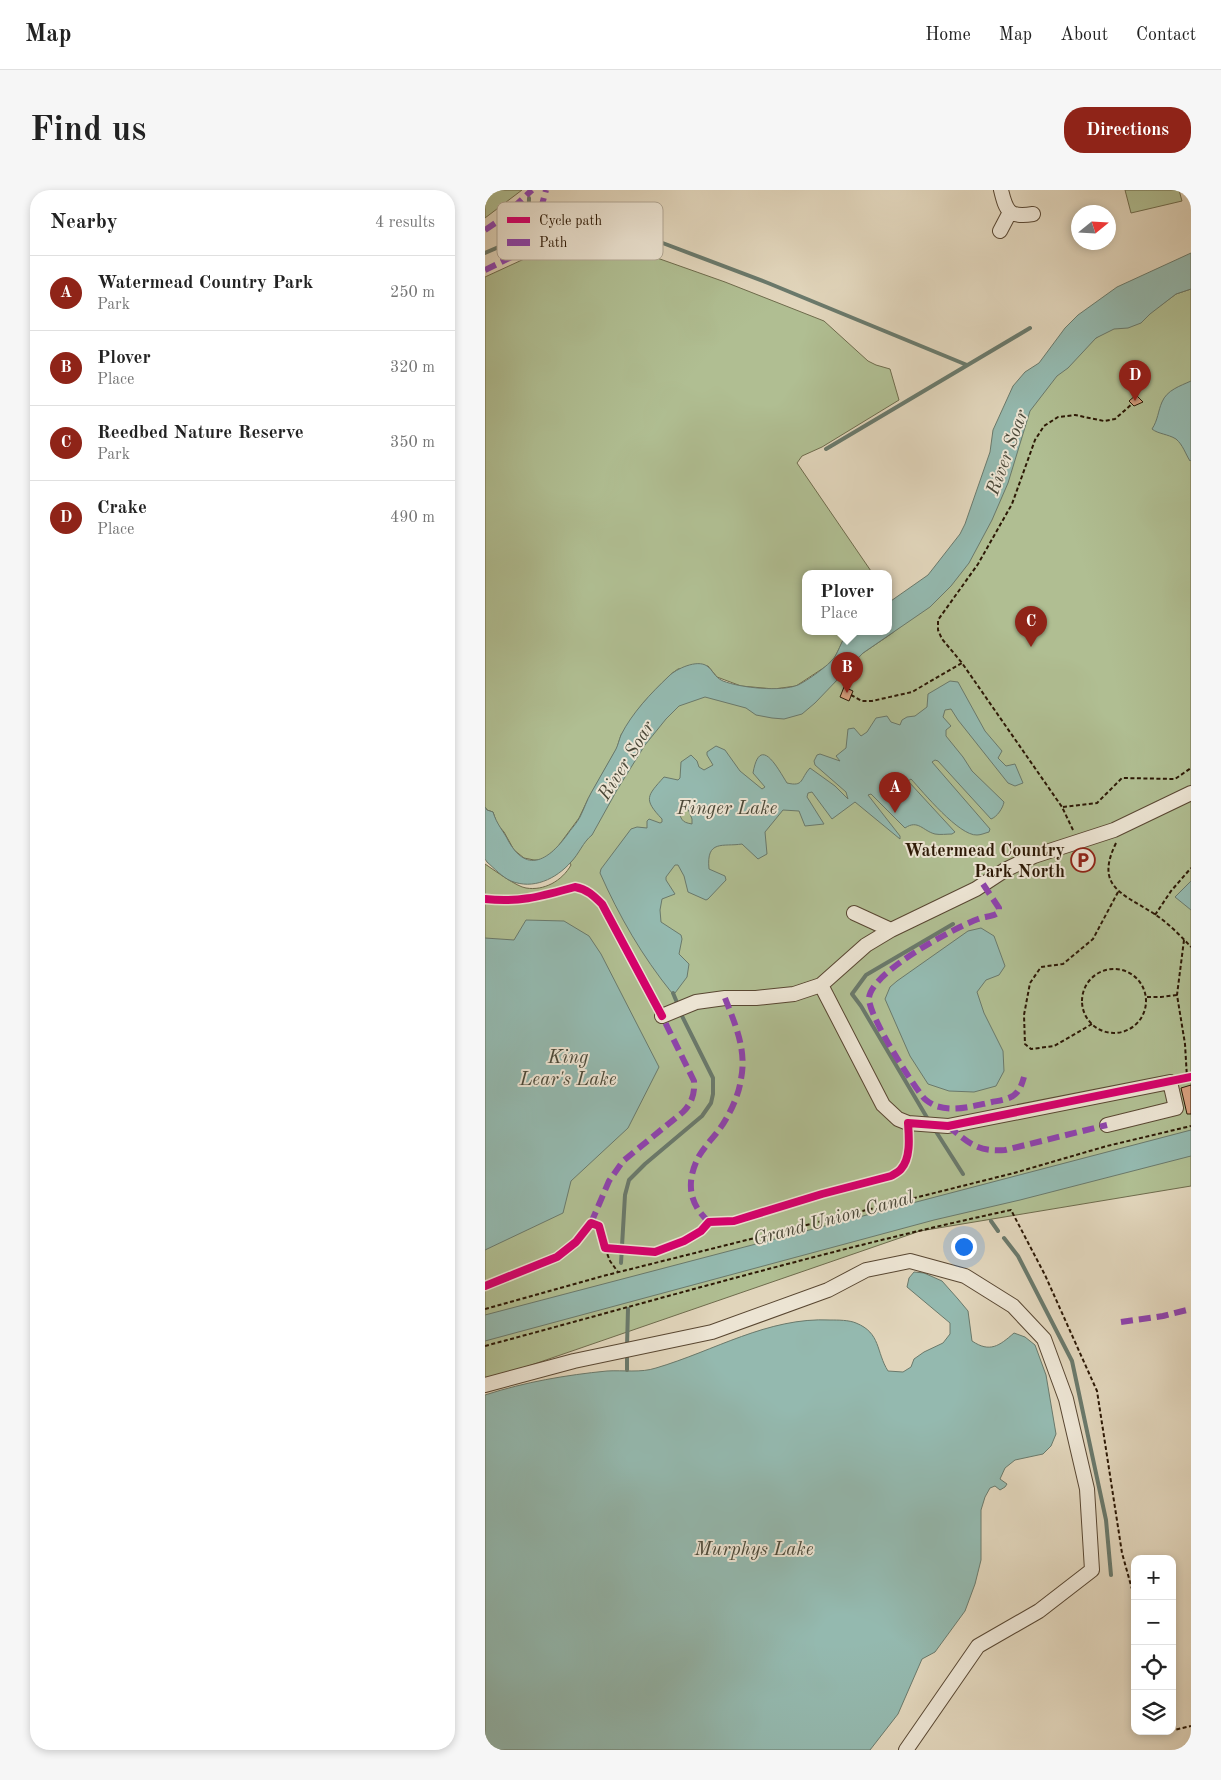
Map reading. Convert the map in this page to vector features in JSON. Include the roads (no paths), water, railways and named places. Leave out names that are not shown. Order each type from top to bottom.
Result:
[{"type":"street","points":[[1001,190],[1004,203],[1015,216],[1033,214]]},
{"type":"street","points":[[1000,231],[1010,212]]},
{"type":"street","points":[[668,1013],[696,1002],[725,998],[756,998],[793,994],[821,984],[865,945],[891,930],[976,889],[1005,870],[1034,856],[1114,830],[1191,793]]},
{"type":"street","points":[[854,913],[891,930]]},
{"type":"street","points":[[821,984],[883,1105],[898,1119],[908,1124],[948,1126],[1170,1082],[1176,1108],[1107,1125]]},
{"type":"street","points":[[485,1385],[574,1361],[712,1332],[828,1290],[865,1270],[910,1261],[965,1276],[1013,1306],[1044,1339],[1066,1399],[1087,1489],[1092,1570],[1039,1611],[978,1646],[906,1750]]},
{"type":"water","name":"River Soar","points":[[1191,253],[1191,289],[1176,294],[1141,323],[1128,328],[1114,329],[1096,338],[1068,368],[1057,376],[1030,411],[1008,483],[992,520],[969,563],[951,586],[930,607],[892,633],[892,600],[928,575],[960,534],[965,524],[990,452],[993,430],[1013,386],[1025,372],[1039,363],[1065,328],[1078,315],[1117,287]]},
{"type":"water","points":[[1191,381],[1190,461],[1176,439],[1152,429],[1167,394]]},
{"type":"water","name":"River Soar","points":[[847,635],[889,635],[863,653],[802,714],[784,719],[772,718],[756,715],[746,708],[705,697],[679,706],[645,745],[592,835],[571,862],[551,878],[528,884],[511,881],[485,859],[485,807],[493,812],[509,842],[516,852],[524,858],[531,860],[539,859],[553,850],[579,819],[631,719],[655,689],[676,670],[692,664],[703,664],[723,681],[761,688],[791,687],[807,680],[823,669],[836,655]]},
{"type":"water","name":"Finger Lake","points":[[950,681],[958,682],[985,731],[1002,751],[998,758],[1006,766],[1015,764],[1023,783],[1015,786],[1008,783],[951,709],[945,710],[943,717],[951,726],[946,730],[946,736],[972,771],[1004,802],[999,812],[991,819],[938,761],[932,762],[990,829],[989,832],[977,835],[961,828],[951,821],[911,779],[908,781],[955,832],[952,834],[935,834],[917,825],[905,828],[871,794],[868,795],[900,836],[900,839],[855,802],[832,819],[812,792],[808,793],[807,797],[824,824],[805,826],[799,811],[783,810],[765,832],[767,854],[758,859],[742,844],[717,846],[710,853],[709,869],[725,876],[726,880],[708,899],[706,900],[688,892],[684,876],[678,865],[675,865],[666,877],[675,894],[662,899],[660,910],[661,922],[681,935],[679,954],[689,964],[687,977],[675,993],[672,993],[632,935],[600,873],[631,829],[637,827],[647,828],[647,821],[649,819],[662,822],[662,819],[652,807],[649,798],[658,783],[664,777],[678,780],[680,778],[681,762],[691,755],[697,761],[699,767],[704,770],[713,765],[707,752],[716,746],[725,750],[740,771],[762,789],[765,787],[753,773],[756,761],[760,756],[764,755],[774,763],[787,783],[799,783],[810,768],[835,786],[848,799],[846,792],[815,765],[814,761],[817,755],[820,754],[840,761],[836,756],[846,748],[848,729],[854,728],[861,736],[867,732],[876,718],[887,716],[891,722],[900,725],[902,720],[915,716],[927,707],[928,694]],"holes":[[[686,804],[692,824],[685,822],[677,811]]]},
{"type":"water","points":[[1191,881],[1191,910],[1175,897]]},
{"type":"water","name":"King Lear's Lake","points":[[526,920],[564,921],[589,936],[601,954],[659,1067],[628,1128],[571,1181],[563,1213],[485,1250],[485,938],[514,940]]},
{"type":"water","points":[[981,928],[994,936],[1005,966],[999,975],[986,980],[977,992],[984,1013],[1003,1051],[1004,1071],[996,1086],[974,1092],[949,1091],[928,1084],[910,1056],[885,999],[890,987],[897,981],[968,931]]},
{"type":"water","points":[[1191,1130],[1191,1156],[934,1220],[485,1341],[485,1315]]},
{"type":"water","name":"Murphys Lake","points":[[914,1272],[924,1273],[942,1281],[958,1299],[968,1311],[972,1341],[978,1345],[984,1347],[994,1346],[1014,1333],[1025,1337],[1035,1345],[1046,1375],[1056,1434],[1051,1446],[1043,1454],[1015,1460],[1005,1468],[1000,1479],[1007,1484],[1005,1487],[1000,1490],[995,1486],[990,1488],[981,1510],[981,1560],[965,1611],[935,1652],[922,1659],[898,1714],[870,1750],[485,1750],[485,1395],[515,1386],[561,1377],[607,1371],[650,1370],[763,1329],[807,1321],[847,1321],[864,1327],[874,1338],[888,1371],[903,1372],[911,1367],[914,1359],[943,1343],[950,1334],[950,1323],[907,1287],[909,1278]]},
{"type":"waterway","points":[[529,198],[529,202]]},
{"type":"waterway","points":[[663,243],[768,283],[967,365]]},
{"type":"waterway","points":[[485,253],[497,248]]},
{"type":"waterway","points":[[826,449],[1030,328]]},
{"type":"waterway","points":[[929,1121],[852,994],[866,975],[953,924]]},
{"type":"waterway","points":[[673,993],[678,1005]]},
{"type":"waterway","points":[[621,1263],[625,1195],[629,1180],[702,1116],[711,1103],[713,1078],[680,1012]]},
{"type":"waterway","points":[[935,1130],[963,1174]]},
{"type":"waterway","points":[[991,1221],[998,1231]]},
{"type":"waterway","points":[[1004,1238],[1018,1256],[1072,1361],[1106,1520],[1111,1575]]},
{"type":"waterway","points":[[627,1346],[628,1309]]},
{"type":"waterway","points":[[627,1352],[627,1370]]},
{"type":"place","name":"Crake","points":[[1135,401]]},
{"type":"place","name":"Reedbed Nature Reserve","points":[[1031,647]]},
{"type":"place","name":"Plover","points":[[847,693]]},
{"type":"place","name":"Watermead Country Park","points":[[895,813]]},
{"type":"place","name":"Watermead Country Park North","points":[[1083,860]]},
{"type":"water label","name":"Grand Union Canal","points":[[833,1217]]}]
